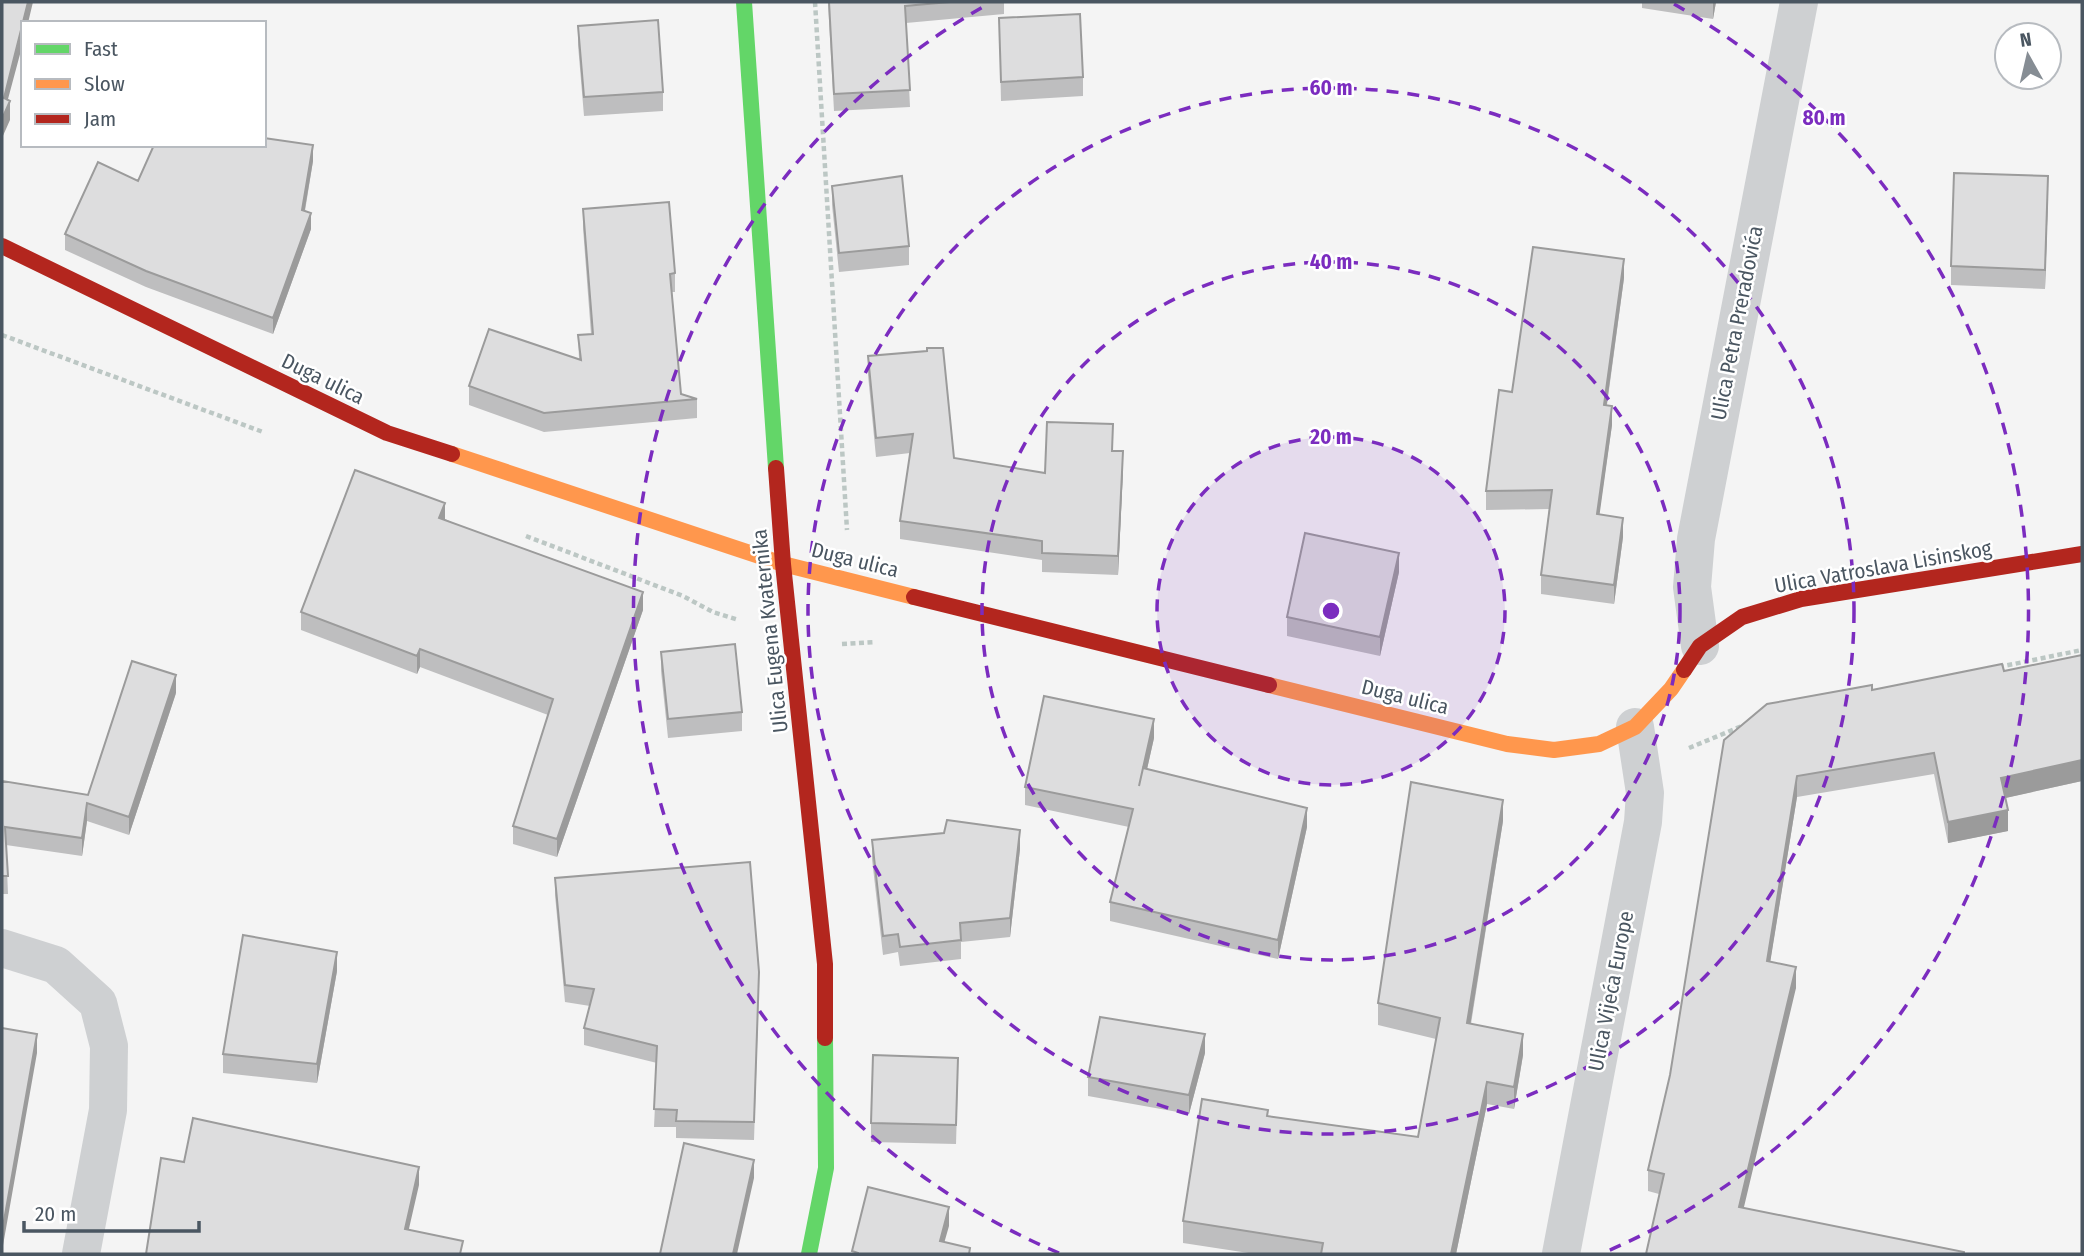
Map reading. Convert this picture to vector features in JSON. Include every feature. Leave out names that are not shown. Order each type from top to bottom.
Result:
[{"type":"main road","name":"Ulica Eugena Kvaternika","points":[[744,2],[783,564],[825,964],[826,1168],[809,1254]]},
{"type":"main road","name":"Duga ulica","points":[[2,246],[387,433],[783,564],[1507,744],[1554,750],[1599,744],[1635,727],[1671,689],[1700,646]]},
{"type":"main road","name":"Ulica Vatroslava Lisinskog","points":[[1700,646],[1742,617],[1801,599],[2082,554]]},
{"type":"street","name":"Ulica Petra Preradovića","points":[[1700,646],[1692,587],[1696,539],[1800,2]]},
{"type":"street","name":"Ulica Vijeća Europe","points":[[1561,1254],[1643,822],[1643,767],[1635,727]]},
{"type":"street","points":[[2,948],[57,965],[98,1003],[108,1046],[108,1110],[80,1254]]},
{"type":"path","points":[[815,2],[855,643]]},
{"type":"path","points":[[1989,669],[2082,650]]},
{"type":"path","points":[[1643,767],[1753,722]]},
{"type":"building","points":[[2,2],[28,2],[23,21],[21,21],[4,98],[10,101],[2,119]]},
{"type":"building","points":[[829,2],[950,2],[905,6],[910,90],[834,94]]},
{"type":"building","points":[[1080,14],[1083,77],[1001,82],[999,18]]},
{"type":"building","points":[[658,20],[663,92],[584,97],[578,26]]},
{"type":"building","points":[[266,138],[313,145],[302,210],[311,213],[273,318],[146,271],[65,234],[98,162],[138,181],[153,147],[266,147]]},
{"type":"building","points":[[1954,173],[2048,176],[2045,270],[1951,266]]},
{"type":"building","points":[[902,176],[909,246],[839,253],[832,186]]},
{"type":"building","points":[[669,202],[675,273],[670,274],[681,394],[697,399],[544,413],[469,386],[489,329],[581,360],[578,335],[593,334],[583,209]]},
{"type":"building","points":[[1533,247],[1624,259],[1604,405],[1612,406],[1597,514],[1623,518],[1614,585],[1541,575],[1552,490],[1486,491],[1499,390],[1512,392]]},
{"type":"building","points":[[927,348],[943,348],[954,458],[1045,473],[1047,422],[1113,424],[1112,451],[1123,451],[1118,556],[1042,553],[1042,541],[900,521],[913,434],[876,438],[868,356],[927,351]]},
{"type":"building","points":[[355,470],[445,503],[439,518],[643,592],[557,839],[513,826],[553,699],[420,649],[417,656],[301,612]]},
{"type":"building","points":[[1305,533],[1399,553],[1380,637],[1287,617]]},
{"type":"building","points":[[735,644],[742,712],[668,719],[661,652]]},
{"type":"building","points":[[2082,655],[2082,760],[2001,778],[2008,810],[1948,822],[1934,753],[1797,776],[1767,961],[1796,967],[1739,1207],[1964,1254],[1646,1254],[1664,1174],[1648,1170],[1670,1075],[1724,740],[1767,704],[1872,685],[1872,690],[2002,664],[2004,671]]},
{"type":"building","points":[[132,661],[176,675],[129,817],[87,803],[82,838],[5,827],[8,876],[2,876],[2,781],[88,795]]},
{"type":"building","points":[[1044,696],[1154,719],[1143,768],[1307,808],[1278,940],[1110,902],[1133,809],[1025,787]]},
{"type":"building","points":[[1411,782],[1503,800],[1467,1023],[1523,1034],[1514,1087],[1487,1082],[1451,1254],[1321,1254],[1323,1243],[1183,1221],[1202,1099],[1268,1110],[1267,1116],[1418,1137],[1440,1018],[1378,1003]]},
{"type":"building","points":[[947,820],[1020,830],[1010,918],[960,923],[961,940],[900,947],[898,934],[883,936],[872,840],[944,833]]},
{"type":"building","points":[[750,862],[759,972],[754,1122],[676,1121],[677,1110],[654,1109],[657,1046],[584,1028],[594,989],[565,985],[555,878]]},
{"type":"building","points":[[243,935],[337,952],[317,1064],[223,1054]]},
{"type":"building","points":[[1100,1017],[1205,1034],[1189,1095],[1088,1077]]},
{"type":"building","points":[[2,1028],[37,1034],[2,1232]]},
{"type":"building","points":[[873,1055],[958,1058],[956,1125],[871,1123]]},
{"type":"building","points":[[193,1118],[419,1167],[405,1229],[463,1241],[460,1254],[146,1254],[161,1158],[184,1162]]},
{"type":"building","points":[[684,1143],[754,1160],[733,1254],[660,1254]]},
{"type":"building","points":[[868,1187],[949,1207],[940,1241],[970,1248],[969,1254],[858,1254],[852,1251]]},
{"type":"traffic: fast","points":[[744,2],[776,468]]},
{"type":"traffic: fast","points":[[809,1254],[826,1168],[825,1038]]},
{"type":"traffic: slow","points":[[452,454],[783,564],[914,597]]},
{"type":"traffic: slow","points":[[1269,685],[1507,744],[1554,750],[1599,744],[1635,727],[1671,689],[1684,670]]},
{"type":"traffic: jam","points":[[2,246],[387,433],[452,454]]},
{"type":"traffic: jam","points":[[776,468],[783,564],[825,964],[825,1038]]},
{"type":"traffic: jam","points":[[1684,670],[1700,646],[1742,617],[1801,599],[2082,554]]},
{"type":"traffic: jam","points":[[914,597],[1269,685]]}]
